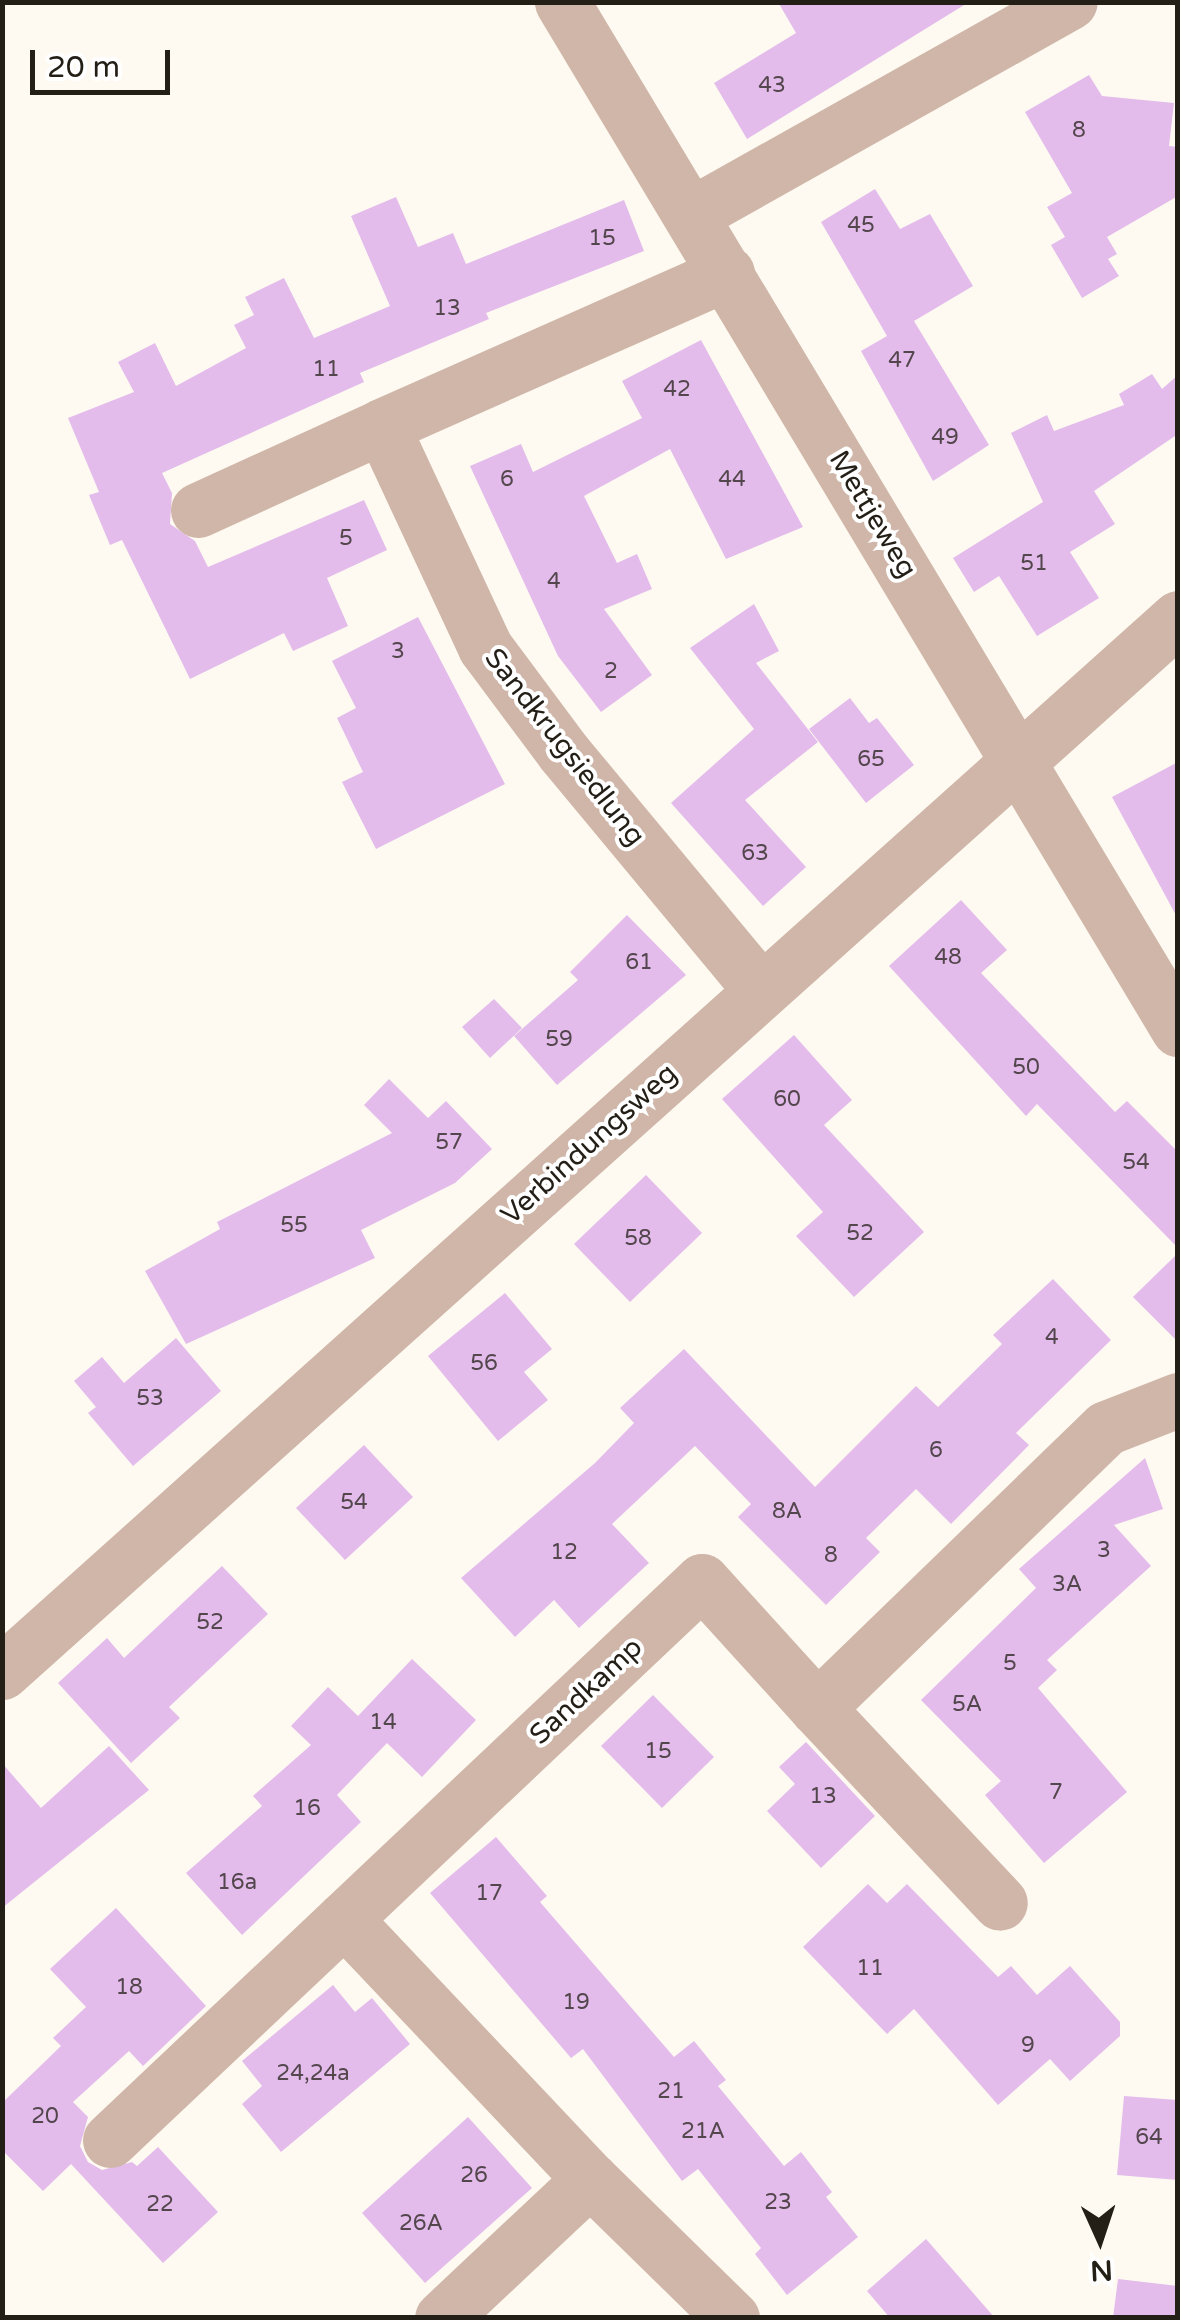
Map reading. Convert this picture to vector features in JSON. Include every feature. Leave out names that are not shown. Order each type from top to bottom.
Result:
[{"type":"street","name":"Mettjeweg","points":[[562,2],[1022,762],[1178,1029]]},
{"type":"street","points":[[692,214],[1070,2]]},
{"type":"street","points":[[198,510],[727,273]]},
{"type":"street","name":"Sandkrugsiedlung","points":[[382,426],[485,646],[564,754],[760,990]]},
{"type":"street","name":"Verbindungsweg","points":[[2,1672],[760,990],[1022,762],[1178,618]]},
{"type":"street","points":[[817,1708],[1106,1428],[1178,1400]]},
{"type":"street","name":"Sandkamp","points":[[110,2140],[702,1580],[1000,1903]]},
{"type":"street","points":[[344,1919],[590,2179],[732,2318]]},
{"type":"street","points":[[442,2318],[590,2179]]},
{"type":"building","points":[[778,2],[969,2],[747,139],[714,83],[796,33]]},
{"type":"building","points":[[1089,75],[1102,96],[1174,103],[1169,146],[1178,147],[1178,196],[1107,237],[1117,254],[1108,259],[1119,276],[1082,298],[1051,245],[1065,237],[1047,207],[1072,193],[1025,112]]},
{"type":"building","points":[[875,189],[900,229],[930,214],[973,286],[914,321],[989,445],[933,481],[861,351],[887,336],[821,222]]},
{"type":"building","points":[[396,197],[418,247],[453,233],[466,264],[624,200],[644,251],[486,313],[489,319],[360,373],[364,382],[162,473],[172,493],[170,524],[195,541],[208,567],[364,500],[387,550],[327,578],[348,626],[293,651],[284,633],[190,679],[122,540],[110,545],[89,495],[99,492],[68,418],[134,392],[118,362],[155,343],[176,386],[246,348],[234,325],[254,315],[245,297],[284,278],[314,338],[390,306],[351,216]]},
{"type":"building","points":[[701,340],[803,527],[726,559],[670,449],[584,496],[617,563],[637,554],[652,589],[604,609],[652,675],[601,712],[558,656],[470,466],[521,444],[533,472],[642,418],[622,381]]},
{"type":"building","points":[[1152,374],[1162,389],[1178,375],[1178,434],[1094,491],[1115,524],[1070,552],[1099,598],[1037,636],[999,576],[974,592],[953,558],[1043,502],[1011,433],[1047,415],[1054,431],[1124,405],[1119,394]]},
{"type":"building","points":[[754,604],[779,651],[756,663],[818,742],[745,800],[806,867],[763,906],[671,803],[754,729],[690,648]]},
{"type":"building","points":[[418,617],[505,784],[376,849],[342,782],[363,772],[337,718],[356,708],[332,661]]},
{"type":"building","points":[[850,698],[869,723],[877,718],[914,765],[866,803],[809,729]]},
{"type":"building","points":[[1178,762],[1178,919],[1112,797]]},
{"type":"building","points":[[961,900],[1007,950],[981,973],[1115,1112],[1127,1101],[1178,1152],[1178,1248],[1037,1104],[1026,1116],[889,966]]},
{"type":"building","points":[[627,915],[686,975],[557,1085],[514,1036],[578,980],[570,972]]},
{"type":"building","points":[[494,999],[522,1028],[490,1058],[462,1027]]},
{"type":"building","points":[[794,1035],[852,1100],[824,1125],[924,1232],[854,1297],[796,1236],[823,1212],[722,1099]]},
{"type":"building","points":[[389,1079],[428,1118],[446,1101],[492,1149],[455,1183],[361,1230],[375,1258],[186,1344],[145,1271],[220,1229],[217,1222],[392,1133],[364,1105]]},
{"type":"building","points":[[646,1175],[702,1233],[630,1302],[574,1244]]},
{"type":"building","points":[[1178,1253],[1178,1342],[1133,1297]]},
{"type":"building","points":[[1053,1279],[1111,1340],[1016,1433],[1029,1445],[951,1524],[916,1489],[866,1538],[880,1552],[826,1605],[738,1517],[751,1504],[695,1446],[612,1524],[649,1563],[579,1628],[554,1600],[515,1637],[461,1578],[595,1463],[634,1423],[620,1408],[684,1349],[815,1487],[916,1386],[938,1407],[1002,1344],[993,1335]]},
{"type":"building","points":[[505,1293],[552,1349],[524,1372],[548,1400],[498,1441],[428,1356]]},
{"type":"building","points":[[176,1338],[221,1391],[133,1466],[88,1413],[96,1407],[74,1381],[102,1357],[124,1383]]},
{"type":"building","points":[[364,1445],[413,1497],[345,1560],[296,1508]]},
{"type":"building","points":[[1145,1458],[1163,1509],[1114,1525],[1151,1566],[1047,1660],[1057,1670],[1038,1688],[1127,1792],[1044,1863],[985,1795],[1001,1781],[921,1700],[1036,1588],[1019,1569]]},
{"type":"building","points":[[222,1566],[268,1614],[169,1707],[180,1718],[131,1763],[58,1683],[107,1638],[124,1658]]},
{"type":"building","points":[[412,1659],[476,1720],[422,1777],[387,1743],[337,1795],[361,1822],[242,1935],[186,1873],[262,1806],[253,1796],[311,1745],[291,1726],[328,1687],[358,1716]]},
{"type":"building","points":[[653,1695],[714,1757],[662,1808],[601,1746]]},
{"type":"building","points":[[806,1742],[875,1816],[821,1868],[767,1811],[795,1784],[779,1767]]},
{"type":"building","points":[[109,1746],[149,1790],[2,1908],[2,1763],[41,1808]]},
{"type":"building","points":[[496,1837],[547,1896],[540,1902],[674,2057],[694,2041],[726,2080],[718,2086],[784,2166],[801,2152],[832,2192],[826,2197],[858,2237],[787,2295],[755,2254],[761,2248],[698,2169],[682,2181],[583,2049],[571,2058],[430,1893]]},
{"type":"building","points":[[868,1884],[887,1903],[907,1884],[998,1977],[1011,1966],[1037,1995],[1070,1966],[1120,2022],[1120,2036],[1070,2081],[1050,2059],[998,2105],[914,2009],[887,2034],[803,1947]]},
{"type":"building","points":[[116,1908],[206,2006],[143,2066],[129,2051],[73,2102],[88,2117],[80,2146],[88,2162],[102,2170],[132,2162],[137,2166],[158,2147],[218,2212],[163,2263],[71,2164],[43,2191],[2,2150],[2,2103],[61,2046],[53,2038],[86,2007],[50,1969]]},
{"type":"building","points":[[333,1985],[355,2012],[372,1998],[410,2044],[281,2152],[242,2104],[262,2086],[242,2061]]},
{"type":"building","points":[[1124,2096],[1178,2100],[1178,2180],[1117,2175]]},
{"type":"building","points":[[468,2117],[532,2188],[425,2283],[362,2213]]},
{"type":"building","points":[[926,2239],[995,2318],[890,2318],[867,2291]]},
{"type":"building","points":[[1118,2279],[1178,2286],[1178,2318],[1113,2318]]}]
